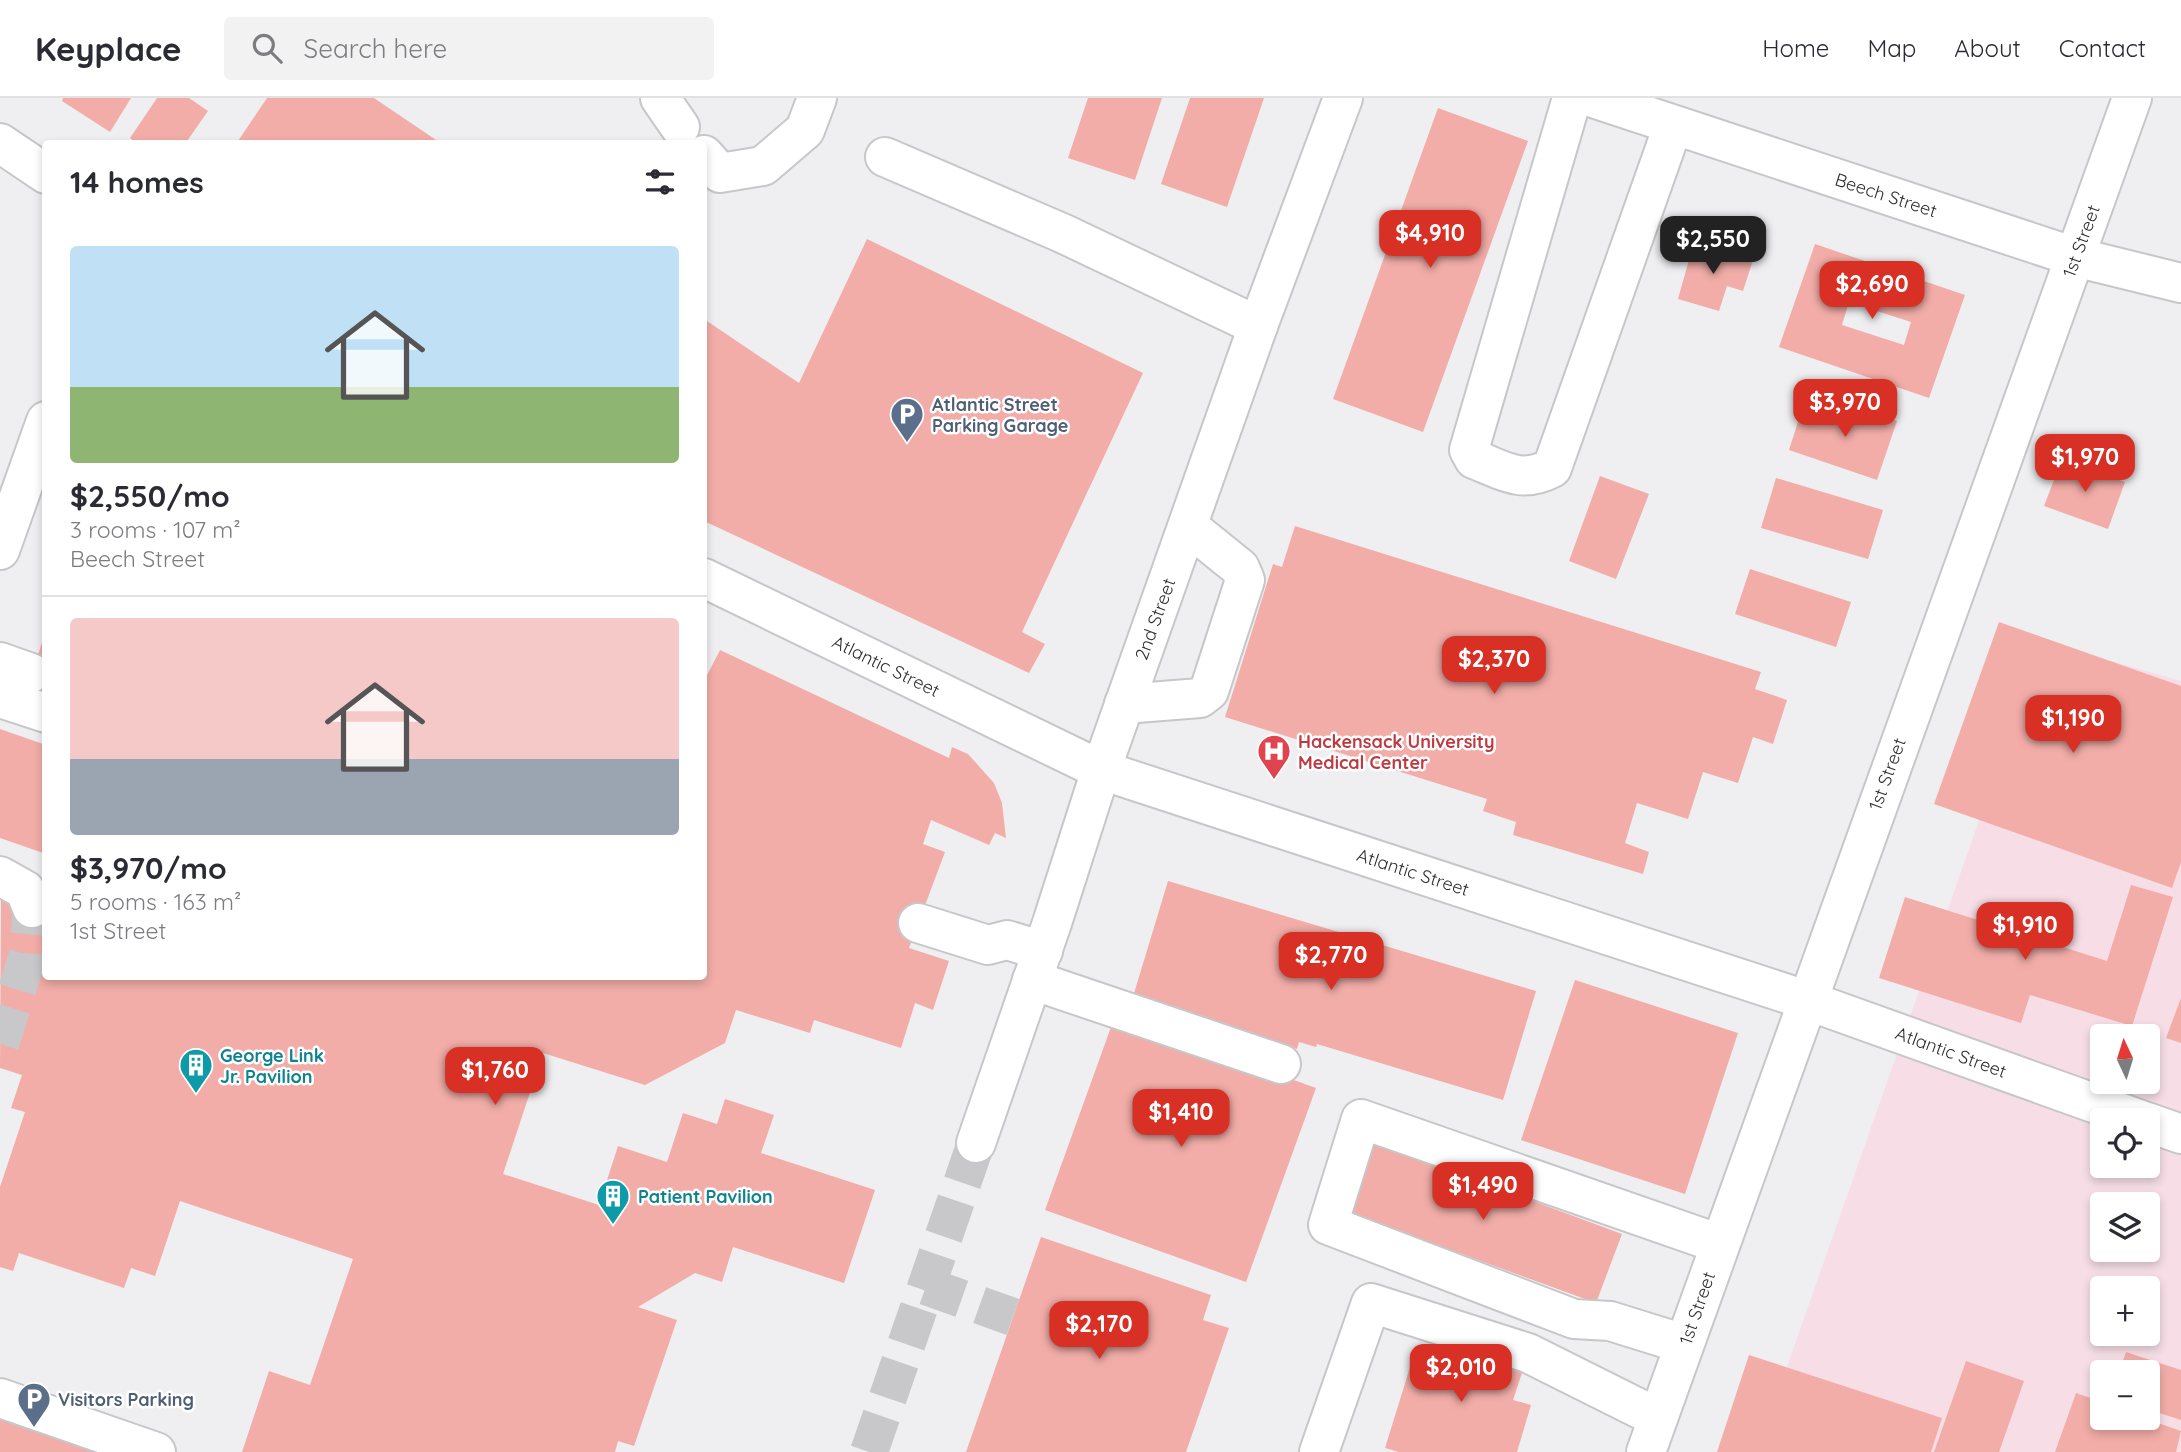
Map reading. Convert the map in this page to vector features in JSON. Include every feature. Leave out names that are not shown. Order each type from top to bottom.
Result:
[{"type":"street","points":[[707,158],[720,173],[763,166],[805,130],[817,98]]},
{"type":"street","name":"2nd Street","points":[[976,1143],[1027,957],[1101,770],[1258,326],[1343,98]]},
{"type":"street","points":[[1572,98],[1469,450],[1474,459],[1521,477],[1536,476],[1552,468],[1673,126]]},
{"type":"street","name":"Beech Street","points":[[1593,98],[2075,257],[2181,283]]},
{"type":"street","name":"1st Street","points":[[1652,1435],[2132,98]]},
{"type":"street","points":[[0,143],[42,171]]},
{"type":"street","points":[[885,157],[1062,233],[1258,326]]},
{"type":"street","points":[[0,550],[42,432]]},
{"type":"street","points":[[1124,704],[1200,698],[1209,691],[1245,580],[1240,568],[1188,526]]},
{"type":"street","name":"Atlantic Street","points":[[707,579],[1101,770],[1806,1000],[2108,1108]]},
{"type":"street","points":[[0,698],[42,712]]},
{"type":"street","points":[[0,876],[25,890],[32,908]]},
{"type":"street","points":[[923,911],[996,923],[1027,957],[1281,1064]]},
{"type":"street","points":[[1684,1344],[1610,1321],[1574,1319],[1328,1225],[1361,1119],[1720,1244]]},
{"type":"street","points":[[2160,1127],[2181,1134]]},
{"type":"street","points":[[1319,1452],[1371,1303],[1528,1353],[1652,1435]]},
{"type":"street","points":[[0,1398],[156,1452]]},
{"type":"shaded area","points":[[2042,641],[2181,681],[2181,1452],[1757,1452]]},
{"type":"building","points":[[63,98],[131,98],[110,132],[62,101]]},
{"type":"building","points":[[157,98],[189,98],[208,111],[188,140],[130,138]]},
{"type":"building","points":[[267,98],[374,98],[436,140],[239,140]]},
{"type":"building","points":[[1088,98],[1162,98],[1135,180],[1068,158]]},
{"type":"building","points":[[1190,98],[1264,98],[1227,207],[1161,184]]},
{"type":"building","points":[[1438,108],[1528,141],[1423,432],[1333,399]]},
{"type":"building","name":"Atlantic Street Parking Garage","points":[[867,239],[1143,373],[1022,632],[1045,644],[1029,673],[707,522],[707,321],[799,383]]},
{"type":"building","points":[[1694,242],[1753,260],[1743,291],[1727,286],[1719,311],[1678,299]]},
{"type":"building","points":[[1815,244],[1965,295],[1929,398],[1779,347]],"holes":[[[1849,302],[1911,322],[1904,345],[1842,325]]]},
{"type":"building","points":[[1840,402],[1897,421],[1877,480],[1789,450],[1803,406],[1835,417]]},
{"type":"building","points":[[2062,459],[2125,482],[2108,529],[2044,506]]},
{"type":"building","points":[[1600,476],[1649,494],[1616,579],[1569,561]]},
{"type":"building","points":[[1776,478],[1883,510],[1868,559],[1761,528]]},
{"type":"building","points":[[1295,526],[1761,672],[1755,689],[1787,700],[1773,744],[1753,737],[1738,783],[1703,772],[1688,819],[1637,803],[1625,843],[1649,852],[1643,874],[1513,835],[1516,822],[1483,811],[1487,799],[1225,717],[1273,564],[1282,567]]},
{"type":"building","points":[[1750,569],[1851,602],[1836,647],[1735,614]]},
{"type":"building","points":[[1999,622],[2181,686],[2181,862],[2172,888],[1934,804]]},
{"type":"building","points":[[42,642],[42,691],[28,686]]},
{"type":"building","points":[[720,650],[949,758],[952,747],[968,754],[994,783],[1002,803],[1006,838],[995,833],[989,845],[931,820],[923,844],[945,852],[909,948],[949,961],[933,1010],[915,1003],[901,1048],[814,1020],[810,1033],[736,1010],[725,1043],[645,1085],[543,1053],[503,1174],[599,1205],[618,1146],[667,1162],[683,1113],[717,1124],[725,1099],[774,1115],[761,1153],[875,1190],[844,1283],[733,1247],[722,1282],[695,1273],[638,1307],[677,1320],[634,1446],[618,1441],[615,1452],[242,1452],[269,1371],[310,1385],[353,1259],[180,1201],[155,1276],[131,1268],[124,1288],[19,1253],[13,1271],[0,1267],[0,1187],[25,1112],[11,1108],[22,1075],[0,1068],[1,898],[42,912],[42,980],[707,980],[707,675]]},
{"type":"building","points":[[0,729],[42,744],[42,853],[0,838]]},
{"type":"building","points":[[1168,881],[1536,991],[1503,1100],[1317,1044],[1316,1047],[1299,1042],[1297,1049],[1132,1000]]},
{"type":"building","points":[[2131,885],[2173,897],[2133,1024],[2030,995],[2021,1023],[1879,978],[1905,897],[2107,961]]},
{"type":"building","points":[[1575,980],[1738,1033],[1685,1194],[1521,1140]]},
{"type":"building","points":[[2181,998],[2181,1043],[2166,1038]]},
{"type":"building","points":[[1115,1016],[1316,1088],[1246,1282],[1045,1210]]},
{"type":"building","points":[[1370,1141],[1622,1234],[1596,1303],[1344,1211]]},
{"type":"building","points":[[1041,1237],[1211,1295],[1203,1320],[1229,1328],[1186,1452],[966,1452]]},
{"type":"building","points":[[1444,1336],[1526,1361],[1513,1400],[1531,1405],[1517,1452],[1399,1452],[1385,1448],[1411,1364],[1434,1371]]},
{"type":"building","points":[[2126,1352],[2150,1360],[2123,1360]]},
{"type":"building","points":[[1749,1355],[1942,1418],[1931,1452],[1717,1452]]},
{"type":"building","points":[[1966,1361],[2024,1381],[1999,1452],[1934,1452]]},
{"type":"building","points":[[2160,1363],[2181,1370],[2181,1420],[2160,1413]]},
{"type":"building","points":[[2076,1393],[2090,1398],[2090,1430],[2160,1430],[2160,1424],[2181,1431],[2176,1452],[2055,1452]]},
{"type":"building","name":"Visitors Parking","points":[[0,1407],[133,1452],[0,1452]]},
{"type":"tunnel","points":[[0,1044],[28,955],[32,908]]},
{"type":"tunnel","points":[[869,1452],[976,1143]]},
{"type":"tunnel","points":[[926,1286],[1013,1317]]},
{"type":"place","name":"Atlantic Street Parking Garage","points":[[907,444]]},
{"type":"place","name":"Hackensack University Medical Center","points":[[1274,781]]},
{"type":"place","name":"George Link Jr. Pavilion","points":[[196,1095]]},
{"type":"place","name":"Patient Pavilion","points":[[613,1226]]},
{"type":"place","name":"Visitors Parking","points":[[34,1429]]}]
